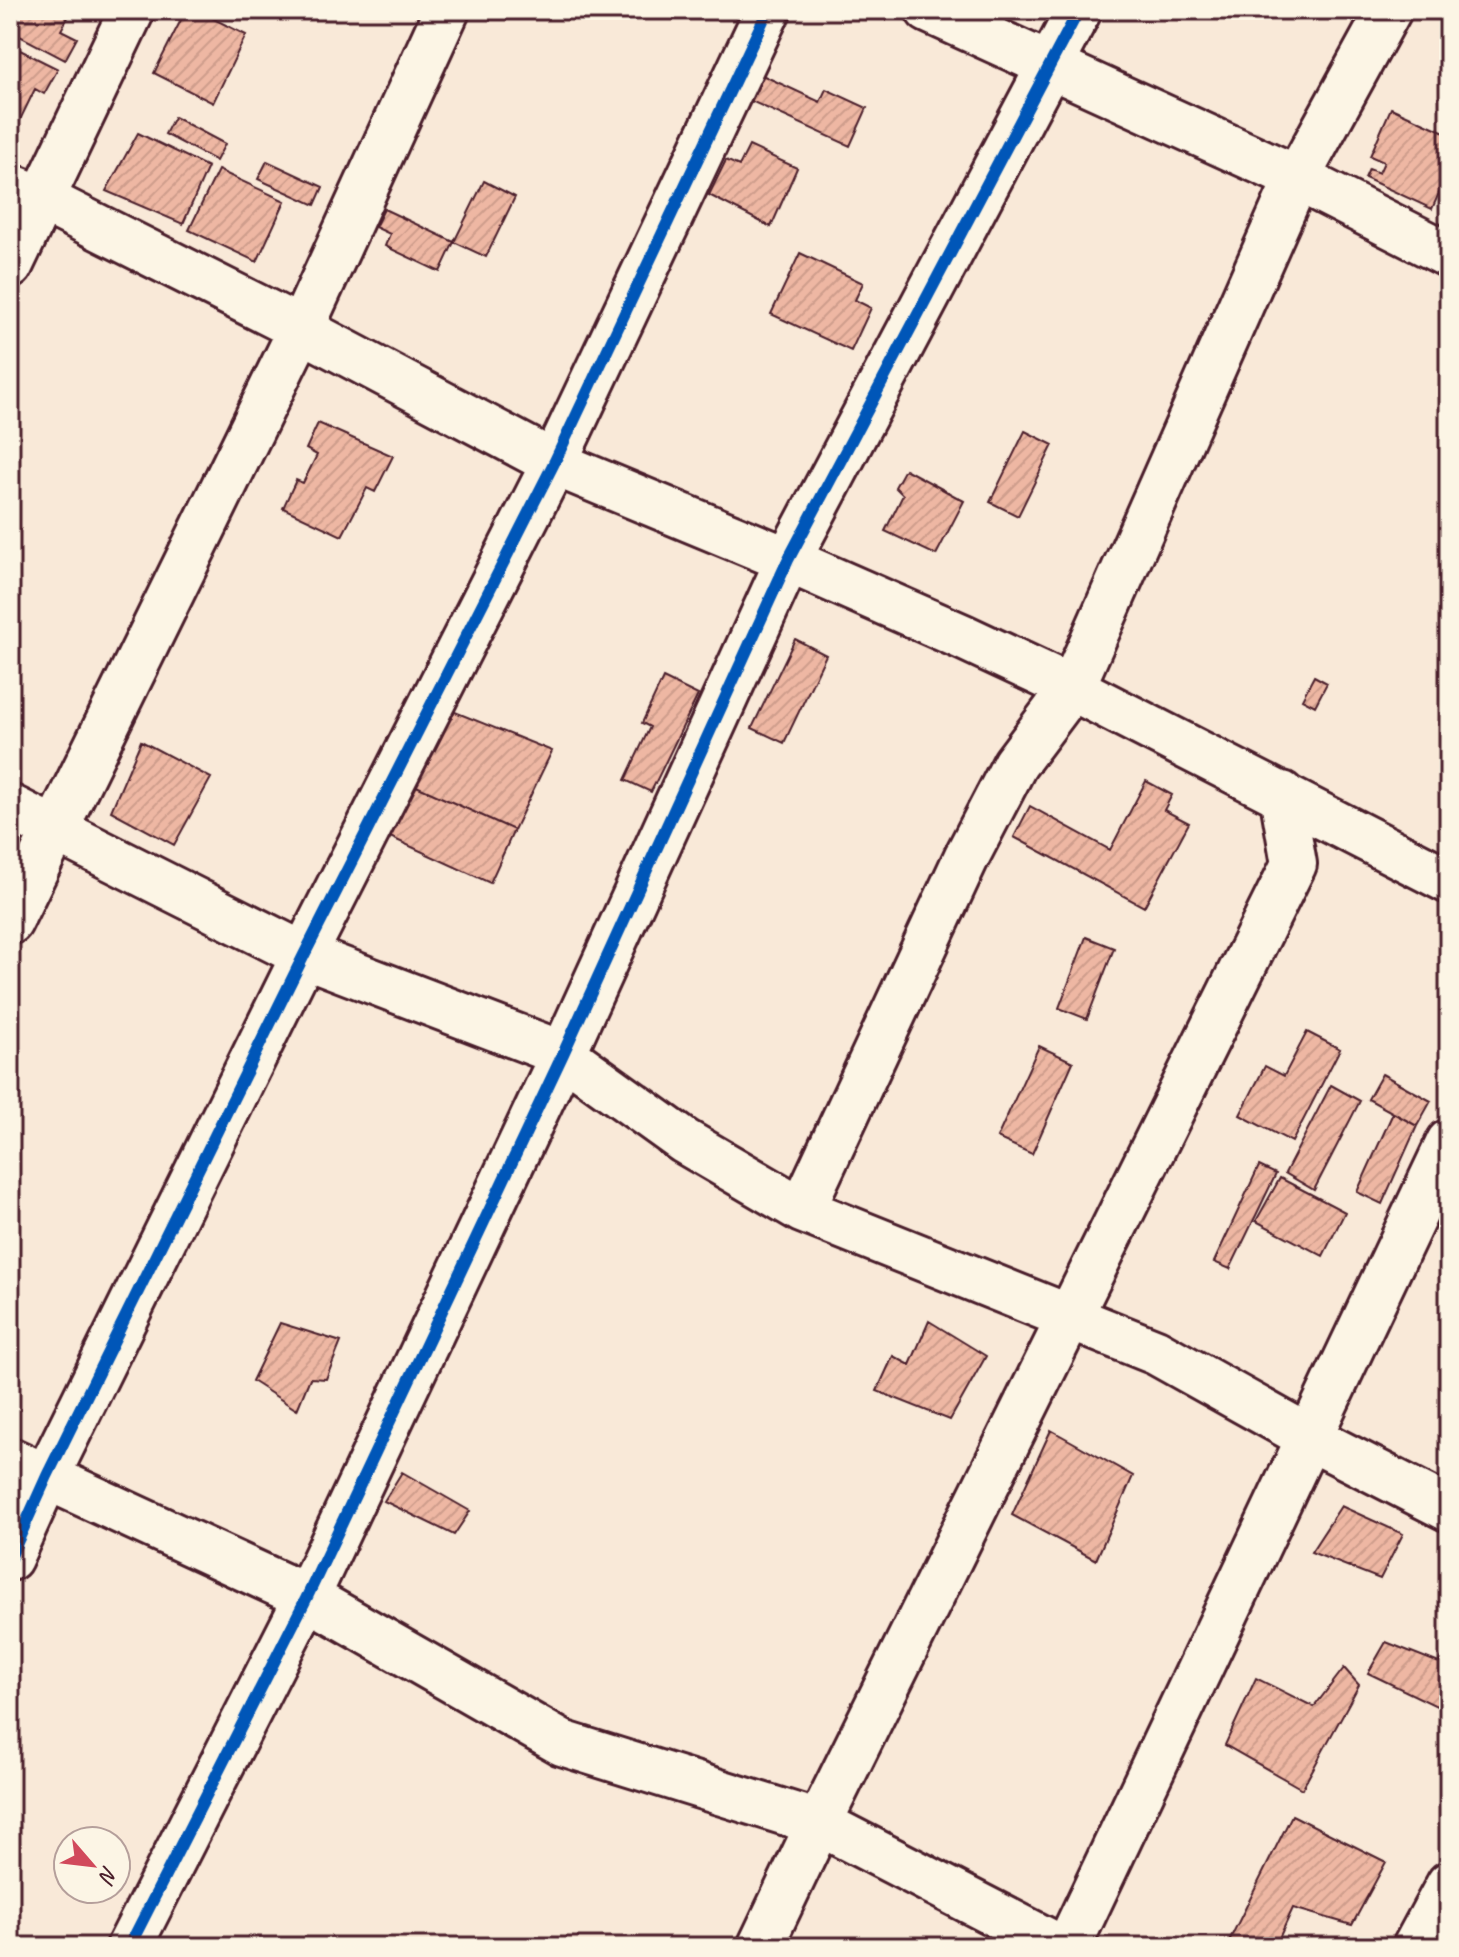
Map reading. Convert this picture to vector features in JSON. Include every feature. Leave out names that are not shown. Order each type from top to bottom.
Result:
[{"type":"street","points":[[10,266],[26,193],[132,10]]},
{"type":"street","points":[[10,922],[301,329],[447,10]]},
{"type":"street","points":[[10,1558],[28,1468],[304,955],[554,463],[768,10]]},
{"type":"street","points":[[928,10],[1297,178],[1449,255]]},
{"type":"street","points":[[129,1947],[307,1597],[563,1054],[788,560],[1079,10]]},
{"type":"street","points":[[802,1210],[994,804],[1015,764],[1072,688],[1297,178],[1389,10]]},
{"type":"street","points":[[26,193],[301,329],[554,463],[788,560],[1072,688],[1449,881]]},
{"type":"street","points":[[760,1947],[1294,864],[1282,794]]},
{"type":"street","points":[[10,807],[304,955],[563,1054],[684,1141],[802,1210],[1156,1352],[1310,1438],[1449,1509]]},
{"type":"street","points":[[1068,1947],[1449,1142]]},
{"type":"street","points":[[28,1468],[307,1597],[562,1743],[819,1823],[1059,1947]]},
{"type":"street","points":[[1415,1947],[1449,1884]]},
{"type":"building","points":[[10,10],[72,10],[61,30],[77,38],[65,60],[10,31]]},
{"type":"building","points":[[186,10],[196,10],[246,35],[213,103],[154,73]]},
{"type":"building","points":[[10,45],[58,69],[44,94],[35,89],[18,124],[10,120]]},
{"type":"building","points":[[762,75],[820,102],[826,89],[867,108],[850,146],[751,101]]},
{"type":"building","points":[[1391,108],[1449,134],[1449,171],[1432,209],[1365,178],[1369,169],[1379,173],[1384,162],[1370,156]]},
{"type":"building","points":[[174,117],[225,144],[216,161],[165,134]]},
{"type":"building","points":[[138,133],[208,167],[183,224],[106,191]]},
{"type":"building","points":[[749,146],[797,168],[771,227],[709,195],[726,160],[739,166]]},
{"type":"building","points":[[267,161],[323,187],[315,205],[258,179]]},
{"type":"building","points":[[218,170],[285,201],[257,262],[189,230]]},
{"type":"building","points":[[484,181],[515,197],[486,257],[454,242]]},
{"type":"building","points":[[384,209],[454,242],[440,272],[385,246],[390,234],[375,227]]},
{"type":"building","points":[[800,253],[863,283],[855,300],[871,308],[851,351],[771,314]]},
{"type":"building","points":[[318,423],[393,456],[375,492],[367,488],[342,536],[283,508],[296,480],[303,483],[317,455],[306,449]]},
{"type":"building","points":[[1025,431],[1053,445],[1018,516],[990,502]]},
{"type":"building","points":[[905,469],[964,501],[936,555],[885,531],[903,495],[895,487]]},
{"type":"building","points":[[795,639],[826,655],[784,743],[752,728]]},
{"type":"building","points":[[1314,676],[1327,683],[1315,706],[1302,699]]},
{"type":"building","points":[[663,678],[698,695],[651,792],[625,780],[650,727],[642,723]]},
{"type":"building","points":[[450,710],[552,751],[514,830],[414,785]]},
{"type":"building","points":[[141,741],[211,778],[174,845],[111,811]]},
{"type":"building","points":[[1146,781],[1172,795],[1164,810],[1189,823],[1144,907],[1014,837],[1030,806],[1110,850]]},
{"type":"building","points":[[414,785],[514,830],[490,883],[390,837]]},
{"type":"building","points":[[1086,937],[1114,948],[1087,1019],[1059,1008]]},
{"type":"building","points":[[1307,1032],[1340,1049],[1292,1142],[1240,1115],[1265,1066],[1284,1076]]},
{"type":"building","points":[[1039,1046],[1073,1062],[1032,1154],[997,1138]]},
{"type":"building","points":[[1382,1074],[1431,1101],[1417,1126],[1368,1099]]},
{"type":"building","points":[[1331,1085],[1360,1101],[1314,1190],[1285,1173]]},
{"type":"building","points":[[1393,1113],[1417,1126],[1382,1204],[1357,1192]]},
{"type":"building","points":[[1259,1166],[1276,1174],[1230,1269],[1214,1262]]},
{"type":"building","points":[[1280,1178],[1345,1212],[1323,1256],[1256,1221]]},
{"type":"building","points":[[929,1321],[986,1356],[950,1420],[877,1391],[893,1356],[910,1365]]},
{"type":"building","points":[[280,1323],[341,1342],[326,1379],[310,1378],[297,1410],[252,1381]]},
{"type":"building","points":[[1051,1430],[1133,1476],[1096,1560],[1012,1515]]},
{"type":"building","points":[[402,1472],[470,1511],[454,1535],[384,1501]]},
{"type":"building","points":[[1341,1506],[1403,1534],[1380,1579],[1311,1552]]},
{"type":"building","points":[[1386,1642],[1439,1663],[1449,1642],[1449,1712],[1368,1673]]},
{"type":"building","points":[[1344,1668],[1359,1685],[1302,1789],[1225,1745],[1256,1678],[1314,1707]]},
{"type":"building","points":[[1292,1815],[1386,1862],[1352,1925],[1293,1908],[1275,1947],[1226,1947]]},
{"type":"cycle path","points":[[10,1558],[47,1476],[304,955],[554,463],[768,10]]},
{"type":"cycle path","points":[[129,1947],[307,1597],[563,1054],[788,560],[1079,10]]}]
